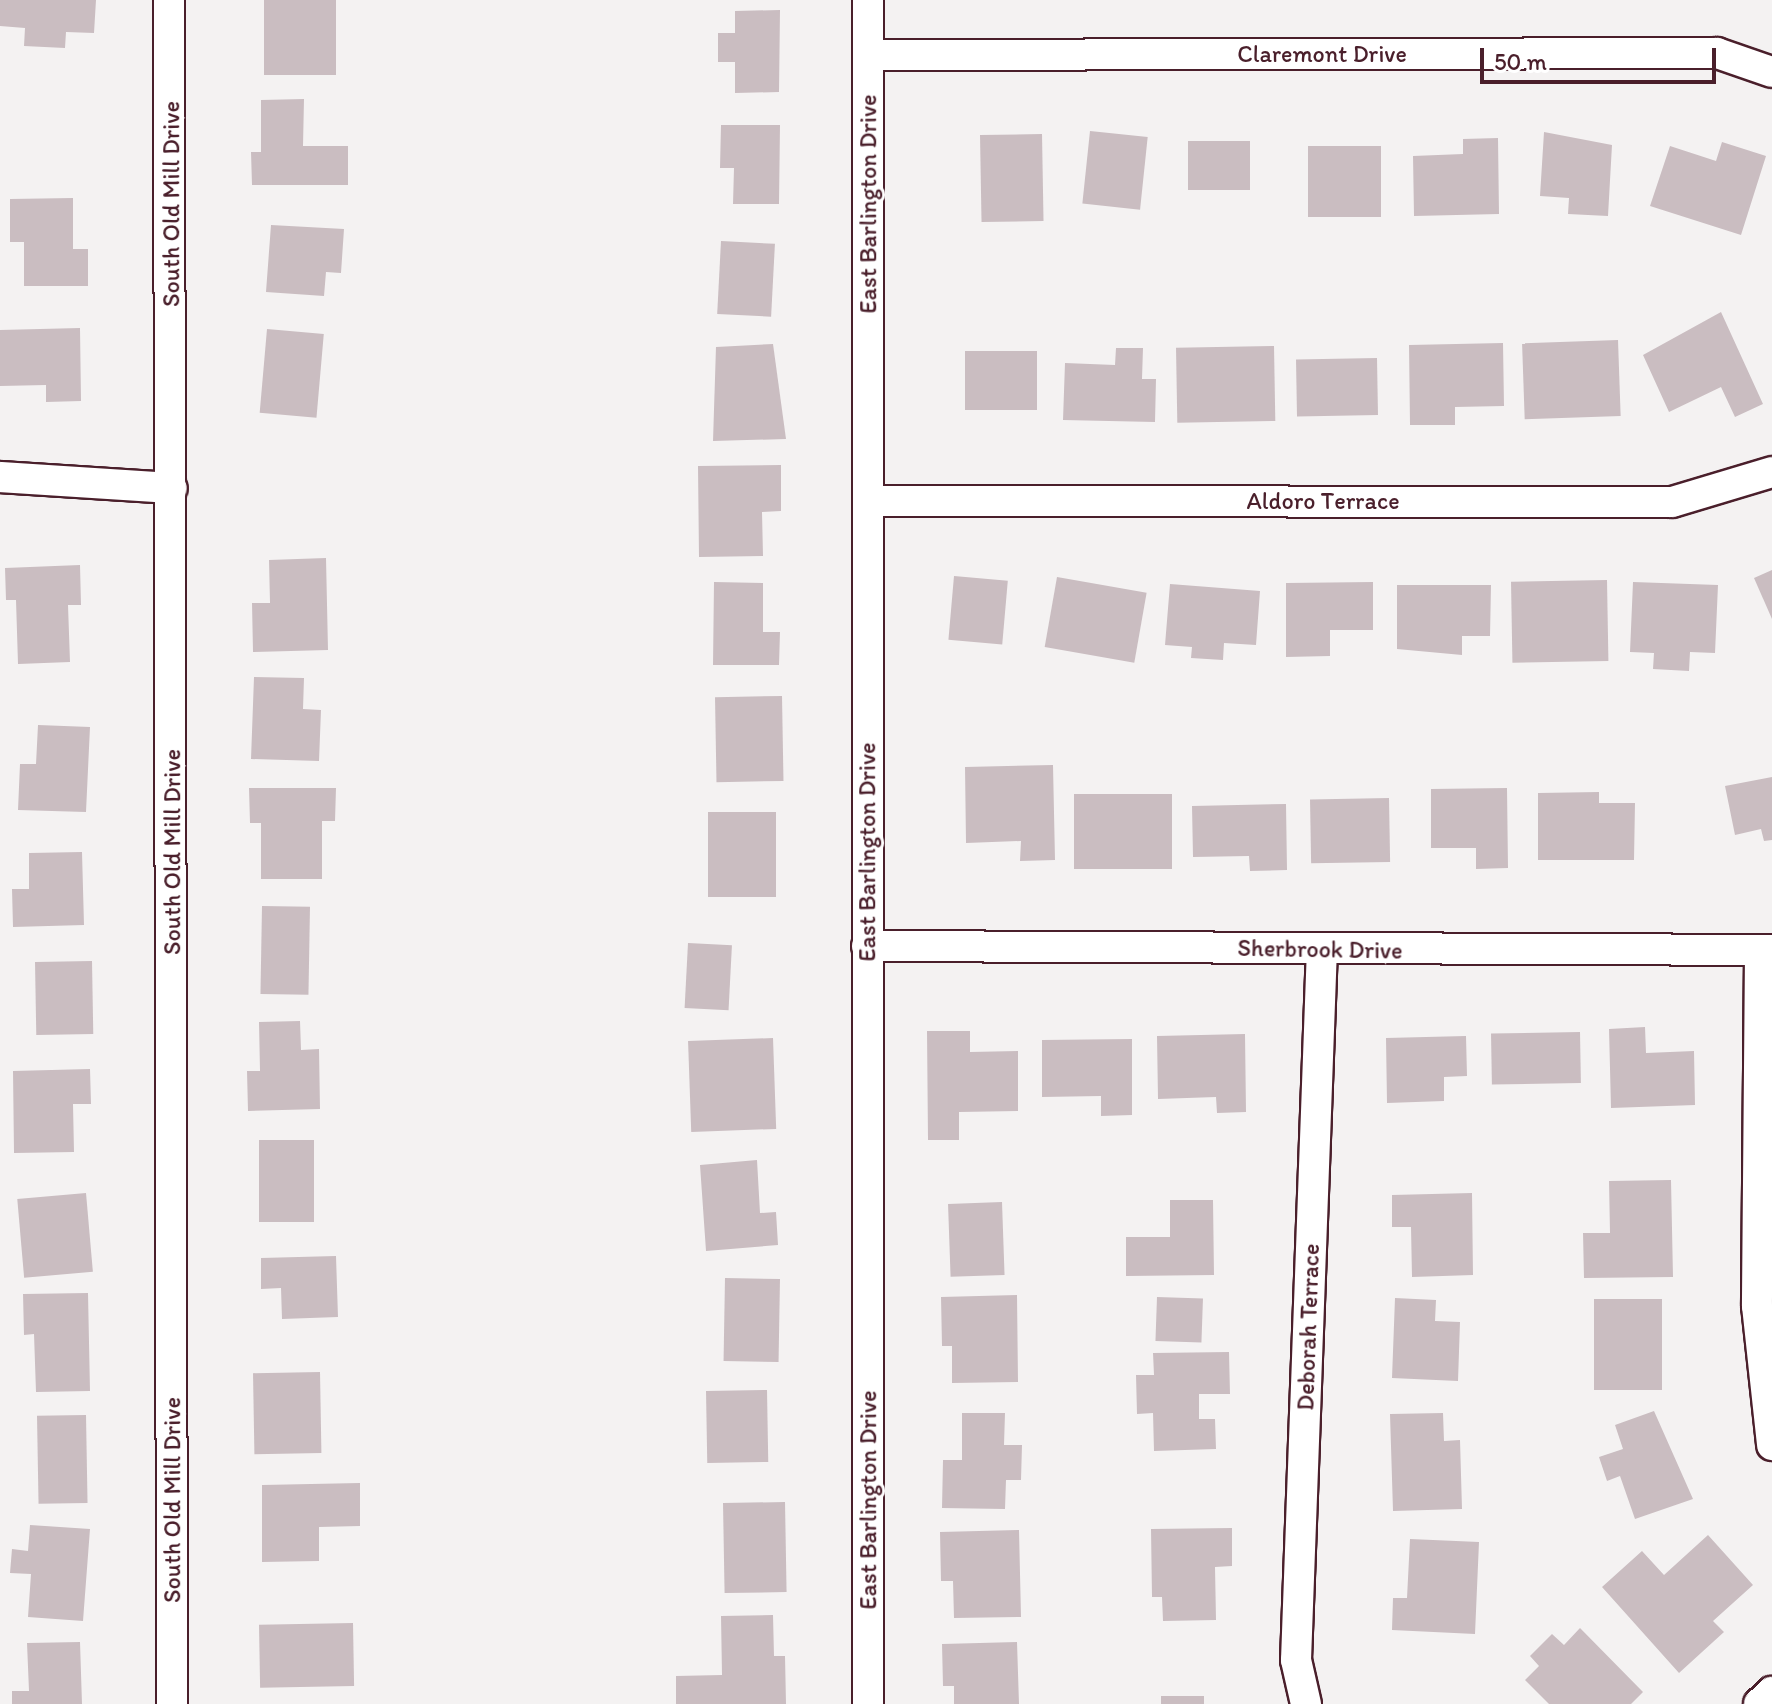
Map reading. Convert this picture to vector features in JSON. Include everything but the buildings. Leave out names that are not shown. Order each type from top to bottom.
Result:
[{"type":"street","name":"South Old Mill Drive","points":[[169,0],[172,1704]]},
{"type":"street","name":"East Barlington Drive","points":[[868,0],[868,1704]]},
{"type":"street","name":"Claremont Drive","points":[[868,55],[1717,53],[1772,72]]},
{"type":"street","name":"Aldoro Terrace","points":[[869,501],[1672,502],[1772,472]]},
{"type":"street","points":[[0,477],[172,488]]},
{"type":"street","name":"Sherbrook Drive","points":[[867,946],[1766,952]]},
{"type":"street","name":"Deborah Terrace","points":[[1306,1704],[1296,1660],[1322,948]]},
{"type":"street","points":[[1766,952],[1757,1306],[1772,1445]]},
{"type":"street","points":[[1759,1704],[1772,1692]]}]
